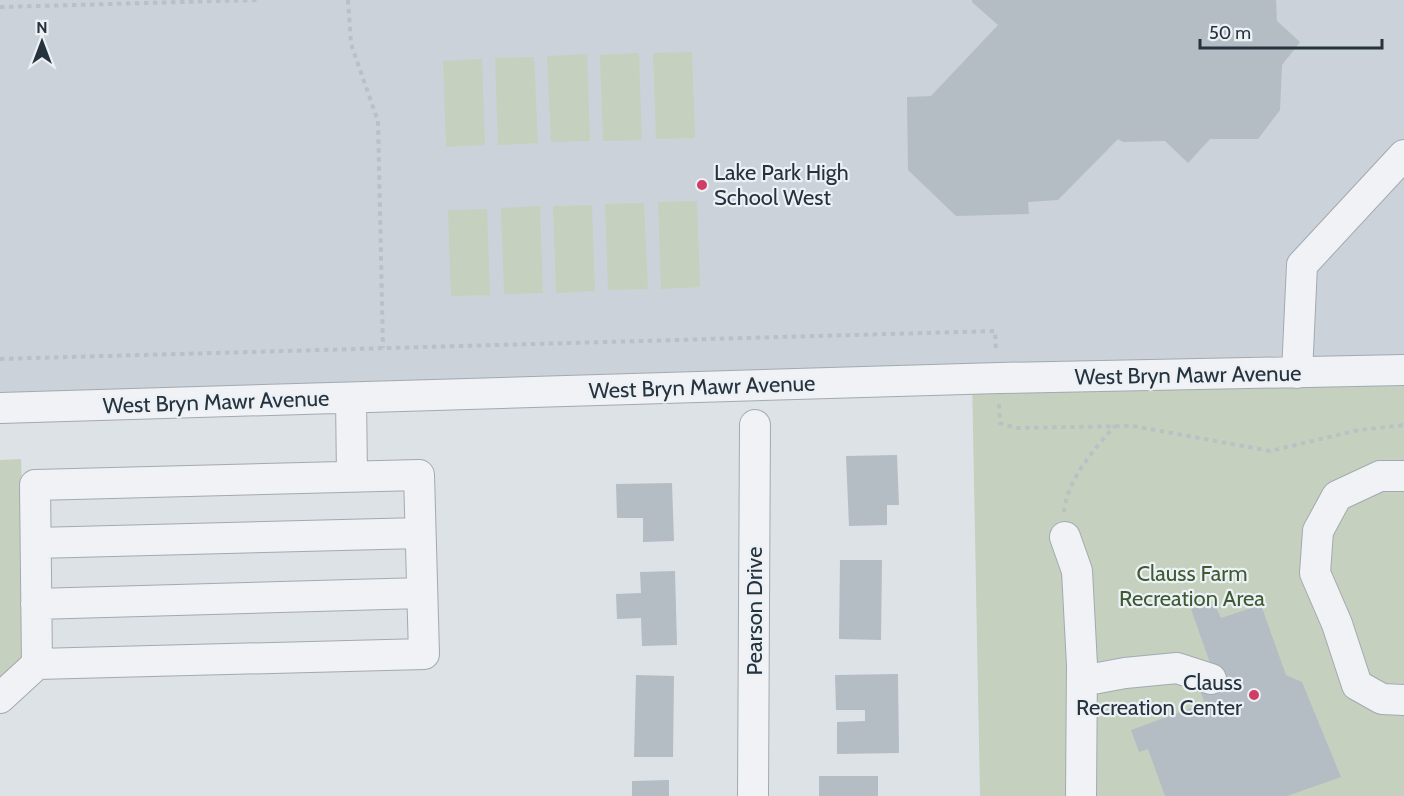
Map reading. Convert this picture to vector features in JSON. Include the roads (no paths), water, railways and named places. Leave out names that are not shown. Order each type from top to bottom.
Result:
[{"type":"street","points":[[1297,373],[1302,265],[1404,155]]},
{"type":"street","name":"West Bryn Mawr Avenue","points":[[0,408],[999,378],[1404,370]]},
{"type":"street","points":[[351,398],[352,476]]},
{"type":"street","name":"Pearson Drive","points":[[753,796],[755,425]]},
{"type":"street","points":[[0,698],[37,664],[424,654],[419,475],[35,485],[37,664]]},
{"type":"street","points":[[1404,476],[1380,476],[1337,496],[1318,531],[1315,573],[1337,624],[1358,685],[1382,699],[1404,700]]},
{"type":"street","points":[[36,543],[420,533]]},
{"type":"street","points":[[1065,537],[1077,571],[1082,681],[1081,796]]},
{"type":"street","points":[[36,604],[422,593]]},
{"type":"street","points":[[1082,681],[1185,661],[1211,679]]},
{"type":"place","name":"Lake Park High School West","points":[[702,185]]},
{"type":"place","name":"Clauss Recreation Center","points":[[1254,695]]},
{"type":"park label","name":"Clauss Farm Recreation Area","points":[[1192,586]]}]
